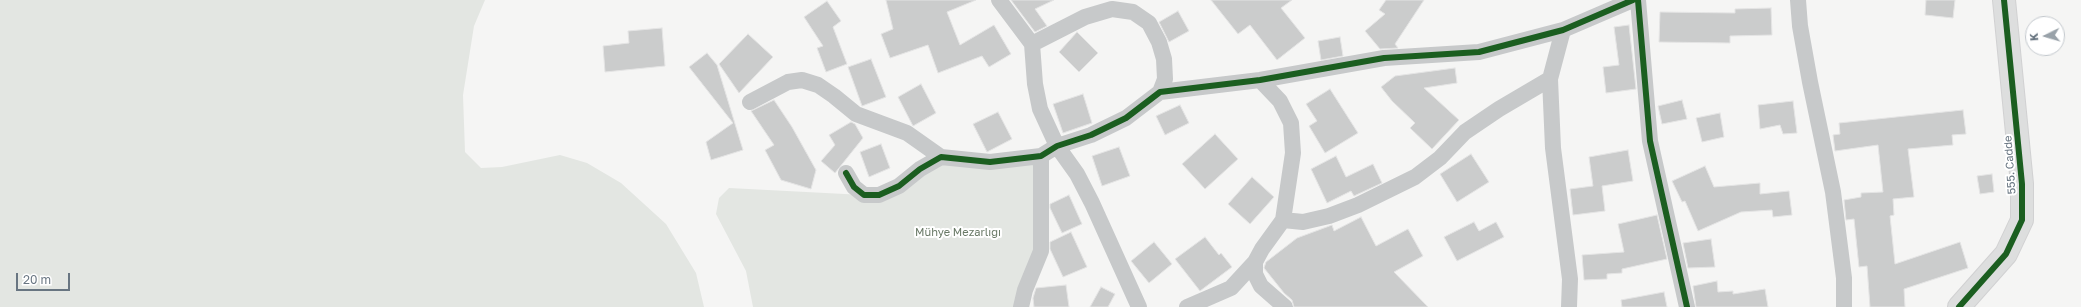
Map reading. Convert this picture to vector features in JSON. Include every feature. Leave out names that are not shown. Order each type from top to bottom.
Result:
[{"type":"street","points":[[999,0],[1032,44],[1035,84],[1040,109],[1057,146],[1077,174],[1092,203],[1138,307]]},
{"type":"street","points":[[750,102],[788,82],[802,80],[818,85],[856,114],[907,133],[941,157],[990,162],[1041,156],[1057,146],[1091,135],[1126,118],[1160,92],[1260,80],[1384,58],[1479,52],[1563,30],[1633,0]]},
{"type":"street","points":[[1638,0],[1650,141],[1686,307]]},
{"type":"street","points":[[1798,0],[1800,26],[1833,192],[1844,278],[1844,307]]},
{"type":"street","name":"555. Cadde","points":[[1959,307],[2006,254],[2022,220],[2022,184],[2004,0]]},
{"type":"street","points":[[1032,44],[1111,4],[1133,12],[1149,23],[1159,42],[1164,58],[1165,79],[1160,92]]},
{"type":"street","points":[[1563,30],[1550,79],[1553,148],[1570,279],[1569,307]]},
{"type":"street","points":[[1283,220],[1303,222],[1329,216],[1358,205],[1415,177],[1440,158],[1465,132],[1499,109],[1550,79]]},
{"type":"street","points":[[1187,307],[1231,288],[1255,262],[1262,249],[1283,220],[1293,153],[1291,123],[1280,101],[1260,80]]},
{"type":"street","points":[[1021,307],[1025,290],[1040,252],[1041,156]]},
{"type":"street","points":[[846,173],[854,187],[864,195],[878,195],[899,186],[920,169],[941,157]]},
{"type":"street","points":[[1255,262],[1255,274],[1261,286],[1285,307]]},
{"type":"green space","points":[[0,0],[485,0],[474,26],[463,95],[465,152],[481,168],[502,167],[560,155],[587,163],[621,183],[666,224],[696,273],[704,307],[0,307]]},
{"type":"green space","name":"Mühye Mezarlığı","points":[[1041,156],[1041,251],[1021,307],[753,307],[746,271],[716,214],[719,198],[729,188],[864,195],[941,157]]},
{"type":"building","points":[[886,0],[976,0],[947,12],[960,45],[994,25],[1011,54],[989,67],[982,56],[938,73],[928,45],[890,58],[881,34],[893,29]]},
{"type":"building","points":[[1011,0],[1054,0],[1035,9],[1047,26],[1035,32]]},
{"type":"building","points":[[1211,0],[1292,0],[1281,8],[1305,38],[1277,60],[1250,25],[1238,34]]},
{"type":"building","points":[[1386,0],[1424,0],[1395,44],[1398,48],[1380,49],[1365,31],[1385,14],[1379,10]]},
{"type":"building","points":[[1926,0],[1955,0],[1953,18],[1925,15]]},
{"type":"building","points":[[827,1],[841,21],[833,27],[847,64],[826,72],[817,48],[823,46],[804,17]]},
{"type":"building","points":[[1771,8],[1772,35],[1730,36],[1730,43],[1659,42],[1660,12],[1735,13],[1735,9]]},
{"type":"building","points":[[1178,11],[1189,31],[1169,42],[1159,22]]},
{"type":"building","points":[[1629,25],[1636,89],[1606,93],[1603,67],[1619,65],[1614,27]]},
{"type":"building","points":[[662,28],[665,66],[605,72],[603,46],[629,43],[628,31]]},
{"type":"building","points":[[1077,32],[1098,53],[1079,72],[1059,52]]},
{"type":"building","points":[[748,34],[773,57],[739,93],[719,64]]},
{"type":"building","points":[[1340,37],[1343,56],[1321,60],[1318,41]]},
{"type":"building","points":[[707,53],[717,65],[743,150],[711,160],[706,142],[733,123],[689,67]]},
{"type":"building","points":[[871,59],[886,97],[862,106],[848,67]]},
{"type":"building","points":[[1455,68],[1457,83],[1424,88],[1459,120],[1432,149],[1410,128],[1415,123],[1392,101],[1381,87],[1395,76]]},
{"type":"building","points":[[921,84],[936,113],[913,126],[898,97]]},
{"type":"building","points":[[1330,89],[1358,133],[1325,153],[1309,126],[1317,121],[1306,104]]},
{"type":"building","points":[[1083,94],[1092,123],[1063,133],[1053,104]]},
{"type":"building","points":[[774,100],[792,127],[816,170],[811,189],[781,180],[765,150],[774,145],[751,111]]},
{"type":"building","points":[[1682,100],[1687,119],[1662,124],[1658,106]]},
{"type":"building","points":[[1793,101],[1797,133],[1783,134],[1780,125],[1760,129],[1758,105]]},
{"type":"building","points":[[1180,105],[1189,123],[1165,135],[1156,116]]},
{"type":"building","points":[[1963,110],[1966,134],[1952,135],[1953,145],[1908,149],[1914,197],[1893,199],[1894,215],[1890,216],[1895,264],[1960,242],[1968,268],[1904,289],[1905,307],[1870,307],[1867,266],[1859,267],[1854,219],[1846,220],[1844,200],[1861,197],[1861,193],[1883,192],[1878,145],[1835,151],[1833,135],[1840,134],[1839,123]]},
{"type":"building","points":[[998,112],[1012,139],[987,152],[973,124]]},
{"type":"building","points":[[1720,113],[1724,137],[1702,142],[1696,118]]},
{"type":"building","points":[[851,122],[855,124],[863,138],[835,173],[821,161],[835,145],[829,135]]},
{"type":"building","points":[[1215,134],[1238,159],[1205,189],[1182,164]]},
{"type":"building","points":[[881,144],[890,168],[869,177],[860,152]]},
{"type":"building","points":[[1119,147],[1130,176],[1102,186],[1092,156]]},
{"type":"building","points":[[1628,150],[1633,181],[1602,186],[1605,211],[1573,215],[1570,189],[1593,186],[1589,157]]},
{"type":"building","points":[[1471,154],[1489,182],[1457,202],[1440,174]]},
{"type":"building","points":[[1336,156],[1346,177],[1373,164],[1382,183],[1354,196],[1351,191],[1327,203],[1311,169]]},
{"type":"building","points":[[1705,166],[1714,187],[1760,183],[1760,194],[1789,191],[1792,215],[1773,217],[1772,210],[1741,212],[1698,231],[1685,201],[1682,202],[1672,181]]},
{"type":"building","points":[[1992,174],[1994,192],[1980,194],[1977,176]]},
{"type":"building","points":[[1252,177],[1274,197],[1250,224],[1228,204]]},
{"type":"building","points":[[1069,195],[1082,224],[1062,233],[1050,208],[1050,204]]},
{"type":"building","points":[[1657,215],[1667,259],[1622,269],[1622,273],[1607,274],[1607,279],[1584,280],[1582,255],[1624,252],[1618,224]]},
{"type":"building","points":[[1361,217],[1376,246],[1408,229],[1423,256],[1394,272],[1428,307],[1294,307],[1292,300],[1284,293],[1264,268],[1266,262],[1297,238],[1332,225],[1334,231]]},
{"type":"building","points":[[1474,222],[1479,231],[1496,222],[1504,237],[1457,261],[1444,237]]},
{"type":"building","points":[[1071,232],[1087,267],[1063,277],[1050,249],[1050,242]]},
{"type":"building","points":[[1205,237],[1219,255],[1221,253],[1232,267],[1200,291],[1175,259]]},
{"type":"building","points":[[1711,239],[1715,267],[1688,268],[1683,243]]},
{"type":"building","points":[[1154,242],[1172,264],[1149,283],[1131,261]]},
{"type":"building","points":[[1717,281],[1718,292],[1733,291],[1733,294],[1765,289],[1768,307],[1696,307],[1693,286]]},
{"type":"building","points":[[1066,285],[1069,307],[1034,307],[1033,298],[1036,288]]},
{"type":"building","points":[[1101,287],[1115,294],[1108,307],[1090,307]]},
{"type":"building","points":[[1664,292],[1667,307],[1622,307],[1621,300]]},
{"type":"cycle path","points":[[846,173],[854,187],[864,195],[879,195],[899,186],[920,169],[941,157],[990,162],[1041,156],[1057,146],[1091,135],[1126,118],[1160,92],[1260,80],[1384,58],[1479,52],[1563,30],[1633,0]]},
{"type":"cycle path","points":[[1638,0],[1650,141],[1687,307]]},
{"type":"cycle path","points":[[1959,307],[2006,254],[2022,220],[2022,184],[2004,0]]}]
